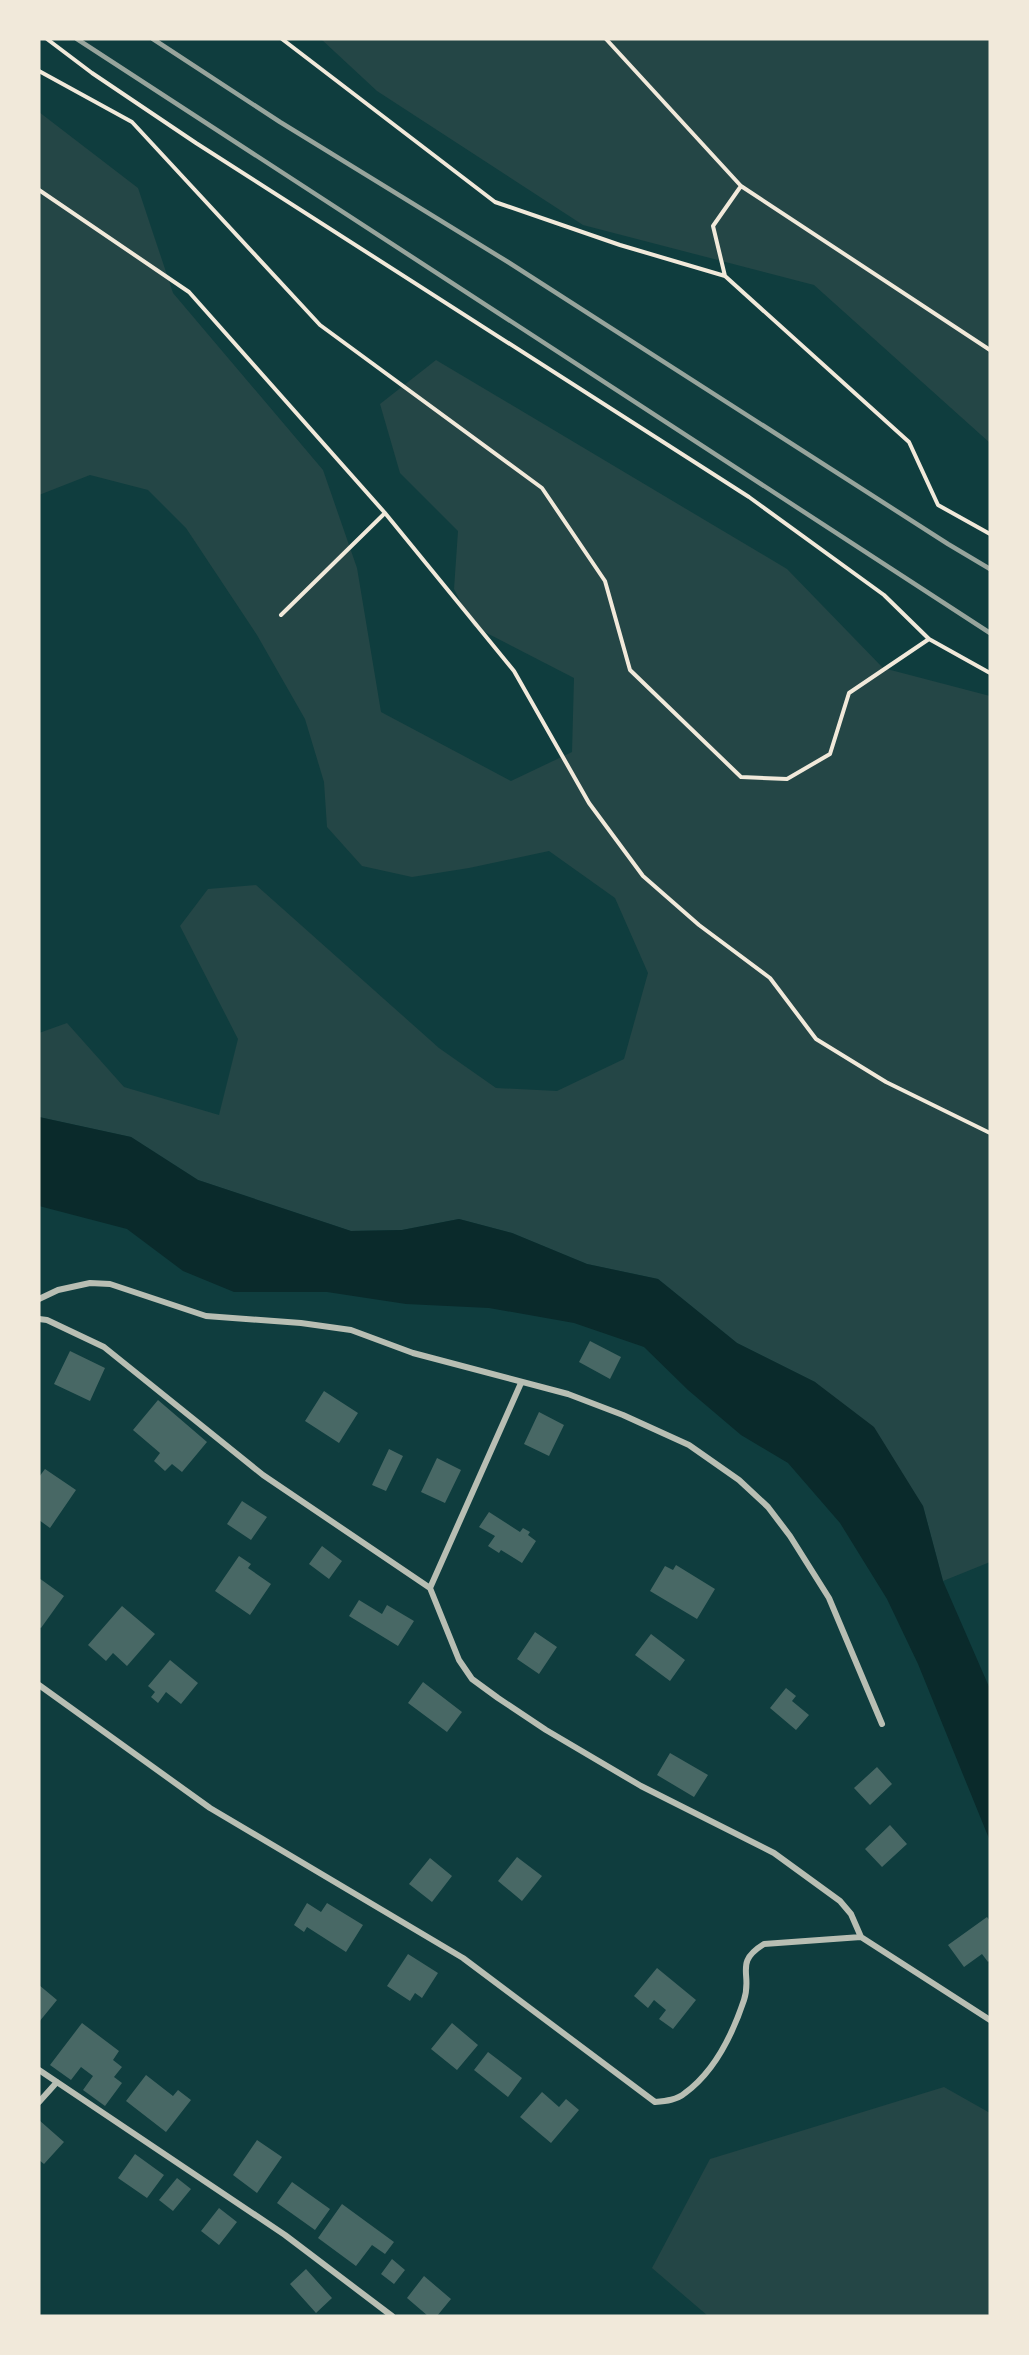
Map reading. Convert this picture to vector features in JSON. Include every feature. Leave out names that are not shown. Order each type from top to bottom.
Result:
[{"type":"street","points":[[39,1299],[58,1290],[90,1283],[110,1284],[206,1316],[301,1323],[351,1330],[413,1353],[568,1394],[623,1414],[689,1445],[739,1480],[768,1507],[790,1536],[829,1598],[882,1724]]},
{"type":"street","points":[[39,1318],[104,1347],[263,1475],[430,1588],[459,1660],[472,1678],[546,1730],[632,1781],[774,1853],[840,1901],[851,1914],[861,1937],[990,2020]]},
{"type":"street","points":[[430,1588],[521,1383]]},
{"type":"street","points":[[39,1685],[210,1808],[463,1958],[655,2102],[670,2101],[684,2094],[702,2077],[728,2040],[746,1997],[746,1962],[752,1951],[764,1944],[861,1937]]},
{"type":"street","points":[[39,2070],[285,2235],[392,2316]]},
{"type":"street","points":[[39,2102],[57,2082]]},
{"type":"path","points":[[47,39],[92,73],[196,143],[749,497],[884,595],[929,639],[990,673]]},
{"type":"path","points":[[282,39],[495,202],[620,245],[725,276],[909,442],[938,505],[990,534]]},
{"type":"path","points":[[606,39],[741,186],[990,350]]},
{"type":"path","points":[[39,71],[132,122],[320,325],[542,488],[605,581],[630,670],[741,777],[787,779],[830,754],[849,693],[929,639]]},
{"type":"path","points":[[725,276],[713,226],[741,186]]},
{"type":"path","points":[[39,190],[189,292],[385,513],[514,671],[589,803],[643,876],[699,925],[770,978],[816,1039],[886,1082],[990,1133]]},
{"type":"path","points":[[281,615],[385,513]]},
{"type":"shaded area","points":[[321,39],[990,39],[990,443],[814,285],[583,225],[377,91]]},
{"type":"shaded area","points":[[39,112],[138,188],[173,293],[323,470],[357,568],[381,712],[511,781],[572,752],[574,678],[473,626],[454,589],[458,531],[400,473],[380,404],[436,360],[787,569],[883,668],[990,696],[990,1562],[943,1581],[923,1506],[815,1382],[737,1343],[658,1279],[587,1264],[512,1233],[459,1219],[402,1230],[351,1231],[198,1180],[131,1137],[39,1117],[39,1033],[67,1023],[124,1087],[219,1115],[238,1039],[180,926],[208,889],[256,885],[439,1048],[496,1088],[557,1091],[624,1059],[648,973],[615,898],[549,851],[412,877],[362,866],[327,827],[324,782],[305,719],[257,635],[186,528],[148,490],[90,475],[39,495]]},
{"type":"shaded area","points":[[39,1117],[131,1137],[198,1180],[351,1231],[402,1230],[459,1219],[512,1233],[587,1264],[658,1279],[737,1343],[815,1382],[874,1427],[923,1506],[943,1581],[990,1689],[990,1841],[918,1664],[887,1599],[840,1523],[788,1463],[741,1435],[688,1390],[644,1347],[574,1323],[489,1308],[406,1304],[327,1292],[234,1292],[183,1271],[127,1229],[39,1206]]},
{"type":"shaded area","points":[[944,2087],[990,2113],[990,2316],[708,2316],[652,2268],[710,2159]]},
{"type":"building","points":[[590,1341],[621,1357],[610,1379],[579,1362]]},
{"type":"building","points":[[70,1351],[105,1368],[90,1401],[54,1384]]},
{"type":"building","points":[[324,1391],[358,1413],[339,1443],[305,1421]]},
{"type":"building","points":[[158,1400],[207,1442],[182,1472],[172,1464],[165,1471],[154,1461],[160,1453],[133,1430]]},
{"type":"building","points":[[539,1412],[564,1425],[549,1456],[524,1444]]},
{"type":"building","points":[[389,1449],[403,1456],[386,1491],[372,1485]]},
{"type":"building","points":[[437,1458],[461,1470],[445,1503],[421,1492]]},
{"type":"building","points":[[45,1469],[76,1490],[50,1528],[39,1520],[39,1477]]},
{"type":"building","points":[[242,1501],[267,1517],[251,1540],[227,1524]]},
{"type":"building","points":[[489,1512],[520,1532],[523,1528],[530,1532],[528,1535],[536,1541],[522,1563],[501,1550],[499,1553],[488,1546],[495,1536],[479,1527]]},
{"type":"building","points":[[322,1546],[342,1561],[329,1579],[309,1564]]},
{"type":"building","points":[[239,1556],[251,1564],[248,1568],[271,1584],[250,1615],[215,1591]]},
{"type":"building","points":[[676,1565],[715,1589],[697,1619],[650,1591],[665,1566],[673,1570]]},
{"type":"building","points":[[39,1578],[64,1596],[41,1628],[39,1627]]},
{"type":"building","points":[[359,1600],[382,1614],[387,1605],[414,1621],[398,1646],[349,1616]]},
{"type":"building","points":[[122,1606],[155,1634],[127,1666],[113,1653],[106,1661],[88,1645]]},
{"type":"building","points":[[535,1632],[557,1647],[539,1674],[517,1659]]},
{"type":"building","points":[[651,1634],[685,1660],[670,1681],[635,1655]]},
{"type":"building","points":[[170,1660],[198,1683],[181,1704],[166,1692],[158,1703],[151,1697],[155,1692],[148,1686]]},
{"type":"building","points":[[423,1682],[462,1712],[447,1732],[408,1703]]},
{"type":"building","points":[[786,1688],[796,1696],[792,1701],[809,1715],[796,1730],[770,1708]]},
{"type":"building","points":[[670,1753],[708,1775],[694,1797],[657,1775]]},
{"type":"building","points":[[877,1767],[892,1784],[870,1805],[854,1788]]},
{"type":"building","points":[[890,1825],[907,1844],[882,1867],[865,1849]]},
{"type":"building","points":[[517,1857],[542,1876],[522,1901],[498,1881]]},
{"type":"building","points":[[430,1858],[452,1876],[432,1902],[409,1884]]},
{"type":"building","points":[[307,1903],[321,1912],[327,1903],[363,1925],[346,1952],[307,1927],[304,1932],[294,1925]]},
{"type":"building","points":[[987,1917],[990,1921],[990,1960],[988,1962],[982,1954],[964,1967],[948,1945]]},
{"type":"building","points":[[408,1954],[438,1973],[422,1998],[415,1993],[410,2001],[387,1986]]},
{"type":"building","points":[[657,1968],[696,2000],[673,2029],[659,2019],[666,2010],[654,2000],[648,2008],[634,1996]]},
{"type":"building","points":[[39,1985],[57,2000],[39,2022]]},
{"type":"building","points":[[82,2023],[119,2051],[113,2060],[122,2067],[114,2077],[122,2083],[105,2106],[83,2090],[93,2076],[81,2067],[71,2080],[50,2065]]},
{"type":"building","points":[[452,2023],[478,2045],[457,2070],[431,2049]]},
{"type":"building","points":[[488,2052],[522,2078],[508,2097],[474,2070]]},
{"type":"building","points":[[146,2075],[173,2096],[178,2090],[191,2100],[166,2132],[126,2101]]},
{"type":"building","points":[[542,2092],[559,2107],[566,2099],[579,2110],[551,2143],[520,2117]]},
{"type":"building","points":[[39,2120],[64,2142],[44,2164],[39,2160]]},
{"type":"building","points":[[257,2140],[282,2157],[257,2193],[233,2175]]},
{"type":"building","points":[[135,2154],[164,2175],[147,2198],[118,2178]]},
{"type":"building","points":[[177,2178],[191,2189],[173,2211],[159,2200]]},
{"type":"building","points":[[292,2182],[330,2209],[315,2230],[277,2203]]},
{"type":"building","points":[[342,2204],[394,2242],[385,2254],[372,2245],[356,2266],[318,2238]]},
{"type":"building","points":[[219,2208],[237,2222],[219,2245],[201,2231]]},
{"type":"building","points":[[392,2259],[405,2270],[394,2284],[381,2274]]},
{"type":"building","points":[[306,2269],[332,2298],[316,2313],[290,2284]]},
{"type":"building","points":[[424,2276],[451,2299],[437,2316],[428,2316],[407,2298]]},
{"type":"railway","points":[[77,39],[990,633]]},
{"type":"railway","points":[[153,39],[280,122],[508,262],[990,569]]}]
